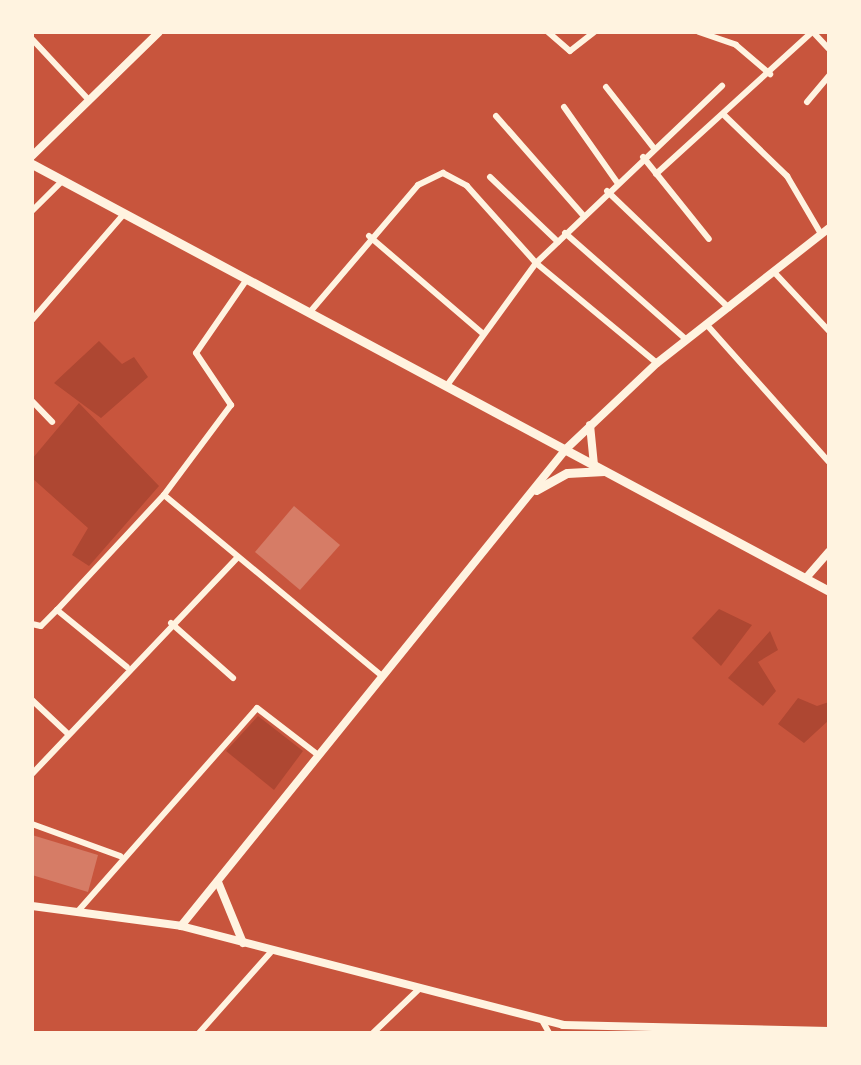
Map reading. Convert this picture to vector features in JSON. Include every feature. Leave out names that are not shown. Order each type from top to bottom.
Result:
[{"type":"main road","points":[[32,164],[245,282],[448,384],[829,591]]},
{"type":"main road","points":[[536,490],[567,473],[605,471]]},
{"type":"street","points":[[32,156],[159,32]]},
{"type":"street","points":[[548,32],[570,51],[594,32]]},
{"type":"street","points":[[699,32],[736,45],[770,74]]},
{"type":"street","points":[[656,174],[770,74],[812,32],[829,49]]},
{"type":"street","points":[[32,39],[88,99]]},
{"type":"street","points":[[807,102],[829,76]]},
{"type":"street","points":[[448,384],[482,333],[536,263],[653,147],[722,86]]},
{"type":"street","points":[[606,87],[653,147]]},
{"type":"street","points":[[564,107],[617,182]]},
{"type":"street","points":[[724,115],[787,176],[821,234]]},
{"type":"street","points":[[496,116],[583,215]]},
{"type":"street","points":[[643,157],[709,239]]},
{"type":"street","points":[[310,312],[369,236],[428,176],[450,174],[536,263],[657,363]]},
{"type":"street","points":[[490,177],[558,242]]},
{"type":"street","points":[[32,211],[61,182]]},
{"type":"street","points":[[607,191],[729,308]]},
{"type":"street","points":[[32,320],[122,216]]},
{"type":"street","points":[[181,926],[536,490],[566,449],[657,363],[829,228]]},
{"type":"street","points":[[565,233],[687,340]]},
{"type":"street","points":[[369,236],[482,333]]},
{"type":"street","points":[[774,272],[829,331]]},
{"type":"street","points":[[32,624],[57,610],[164,495],[231,405],[196,353],[245,282]]},
{"type":"street","points":[[707,325],[829,462]]},
{"type":"street","points":[[32,401],[52,422]]},
{"type":"street","points":[[590,425],[594,465]]},
{"type":"street","points":[[164,495],[382,676]]},
{"type":"street","points":[[806,578],[829,552]]},
{"type":"street","points":[[32,774],[127,667],[238,557]]},
{"type":"street","points":[[57,610],[127,667]]},
{"type":"street","points":[[171,623],[233,678]]},
{"type":"street","points":[[32,700],[67,733]]},
{"type":"street","points":[[79,910],[120,856],[257,708],[318,755]]},
{"type":"street","points":[[32,824],[120,856]]},
{"type":"street","points":[[218,882],[243,944]]},
{"type":"street","points":[[32,906],[181,926],[543,1022],[625,1030],[827,1031]]},
{"type":"street","points":[[199,1033],[271,952]]},
{"type":"street","points":[[373,1033],[419,989]]},
{"type":"street","points":[[543,1022],[549,1033]]},
{"type":"shaded area","points":[[99,341],[122,364],[134,357],[148,377],[101,418],[54,383]]},
{"type":"shaded area","points":[[79,403],[159,486],[89,566],[72,555],[88,528],[32,478],[32,459]]},
{"type":"shaded area","points":[[719,609],[752,625],[721,666],[692,638]]},
{"type":"shaded area","points":[[770,631],[778,650],[758,662],[776,691],[763,706],[728,678]]},
{"type":"shaded area","points":[[798,698],[817,706],[829,702],[829,720],[804,743],[778,724]]},
{"type":"shaded area","points":[[258,716],[303,751],[274,790],[226,751]]},
{"type":"building","points":[[294,506],[340,545],[300,590],[255,552]]},
{"type":"building","points":[[32,835],[98,855],[88,892],[32,875]]}]
